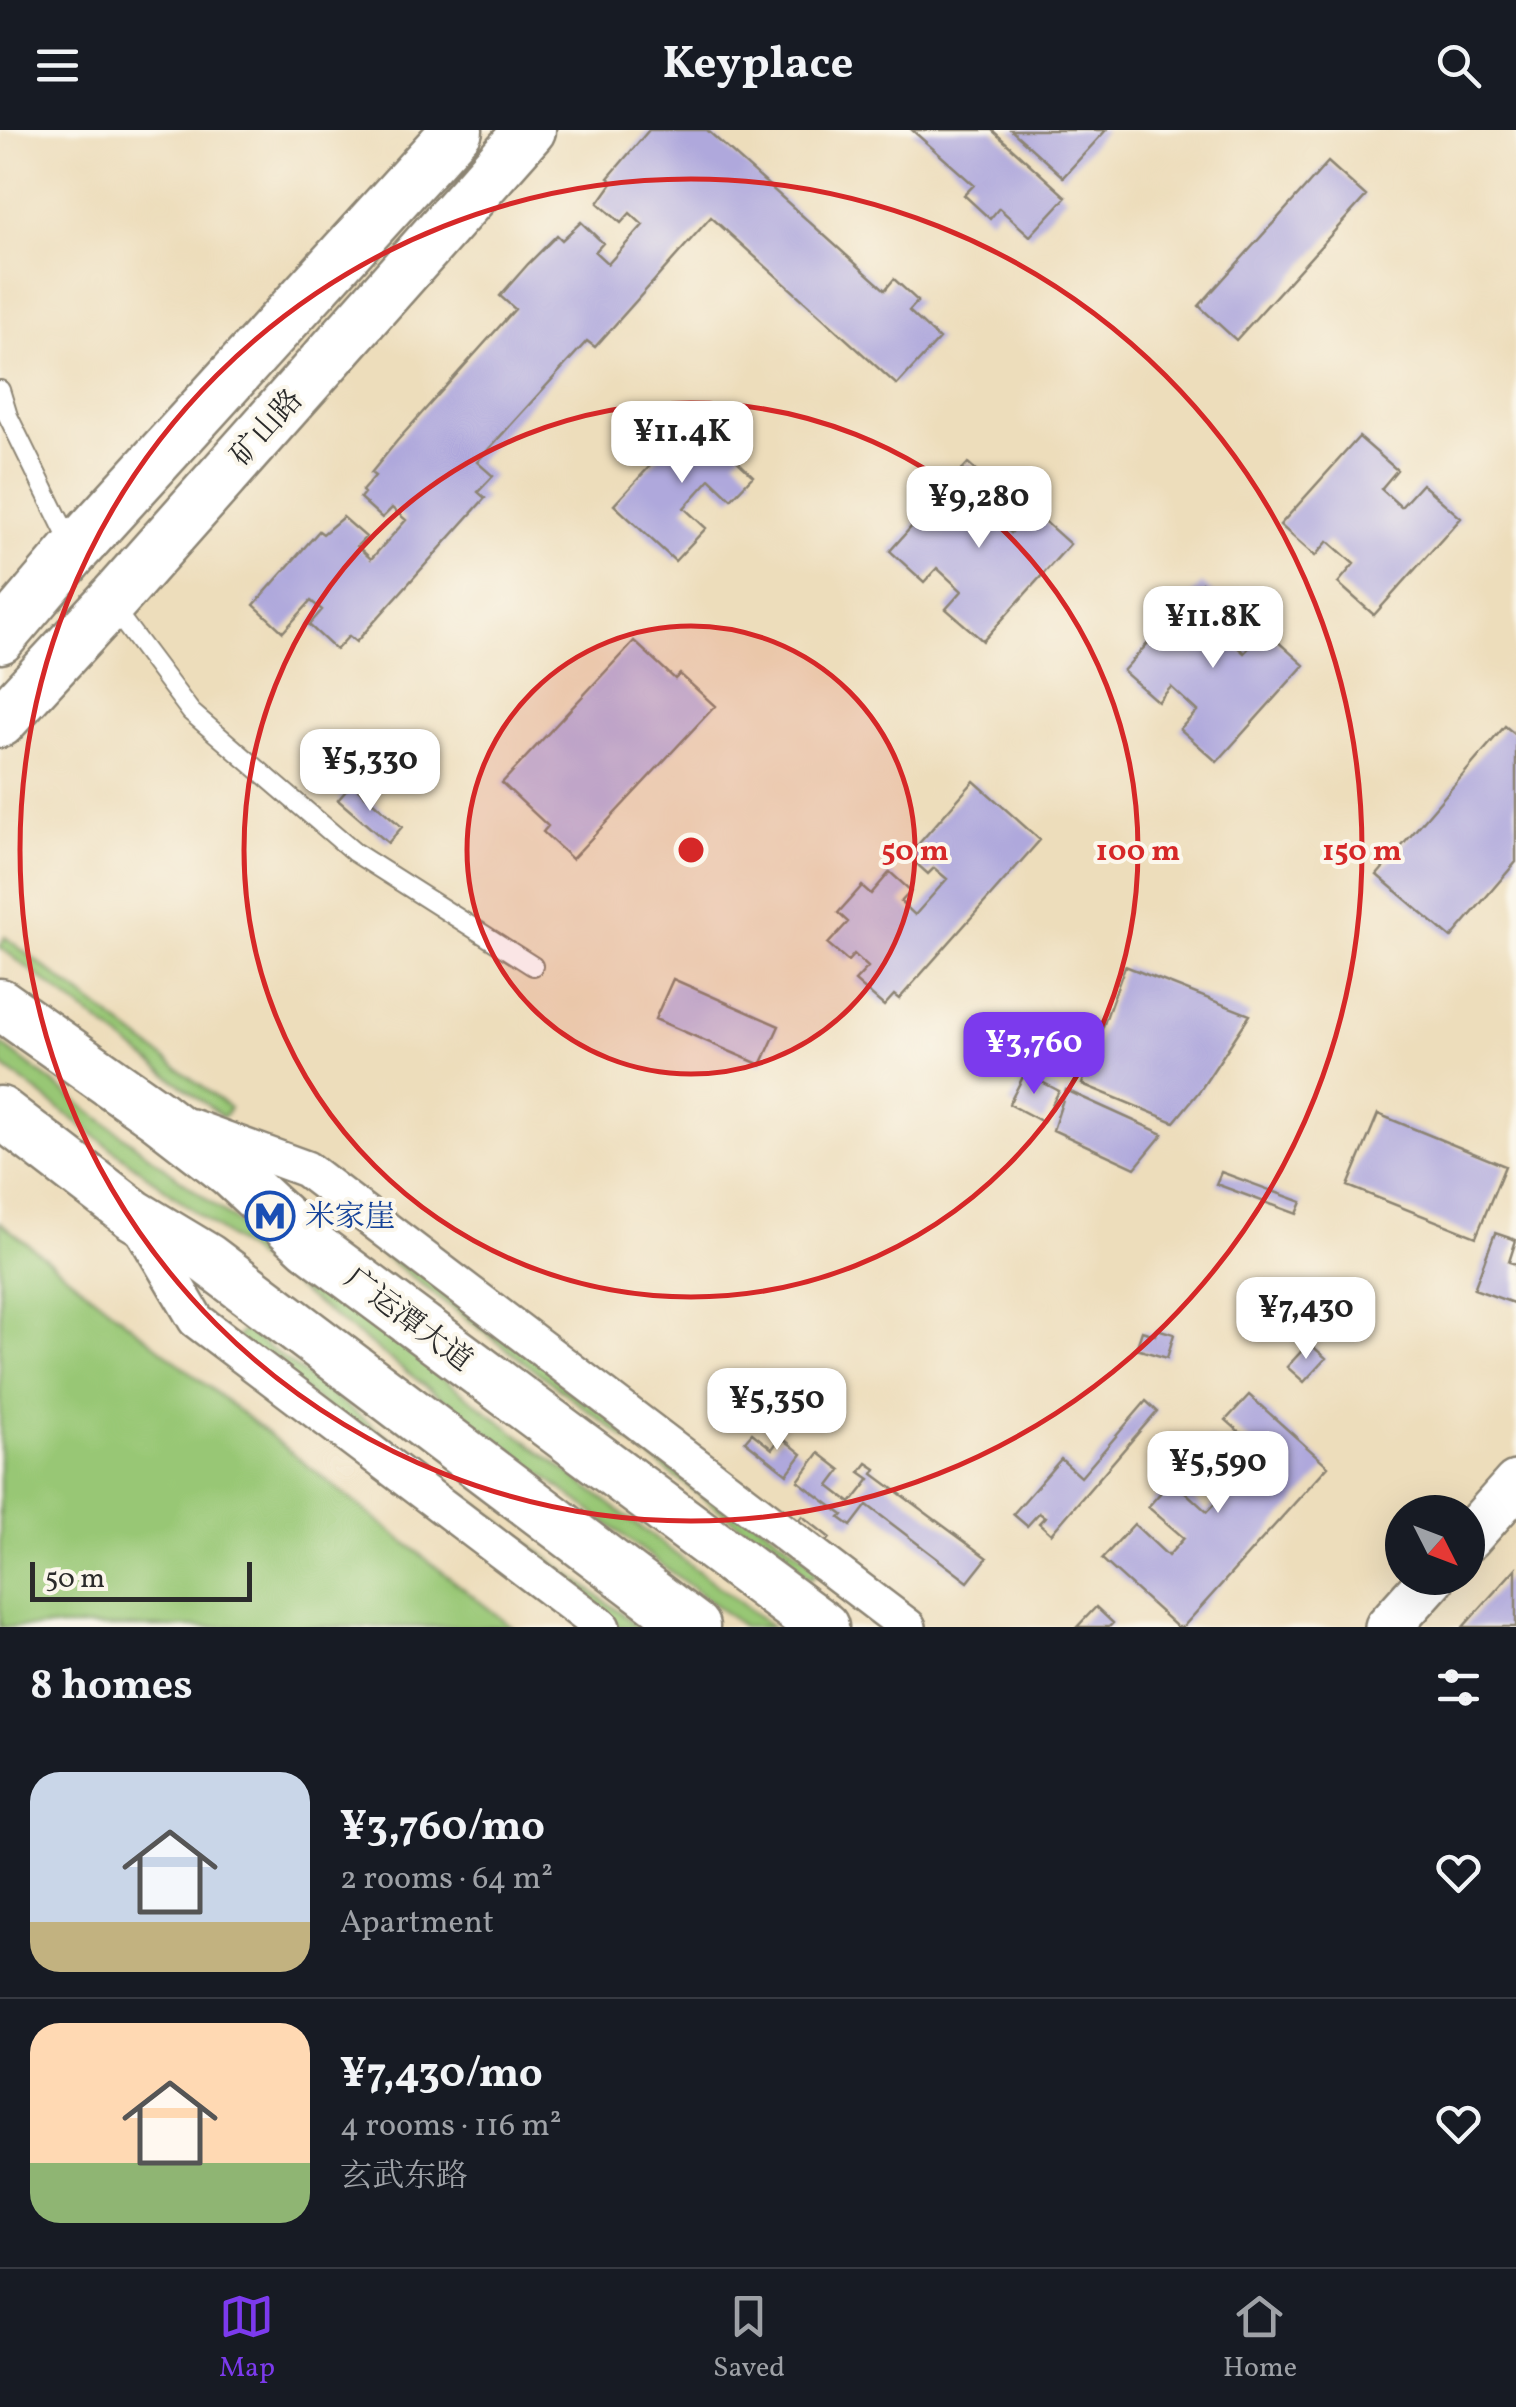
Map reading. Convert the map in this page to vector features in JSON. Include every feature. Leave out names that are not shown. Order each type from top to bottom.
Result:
[{"type":"main road","name":"矿山路","points":[[2,636],[74,551],[457,130]]},
{"type":"main road","name":"矿山路","points":[[0,734],[16,706],[530,130]]},
{"type":"main road","points":[[0,969],[68,1050]]},
{"type":"main road","name":"广运潭大道","points":[[0,1004],[156,1114],[231,1172],[310,1245],[822,1627]]},
{"type":"main road","points":[[8,1120],[134,1215],[206,1259],[694,1627]]},
{"type":"street","points":[[156,1114],[306,1169],[908,1627]]},
{"type":"street","points":[[134,1215],[196,1320],[602,1627]]},
{"type":"street","points":[[1485,1519],[1516,1484]]},
{"type":"street","points":[[1388,1627],[1417,1595]]},
{"type":"lane","points":[[0,390],[8,416],[74,551]]},
{"type":"lane","points":[[110,603],[191,712],[354,852],[533,966]]},
{"type":"green space","points":[[5,937],[230,1108],[223,1117],[0,947]]},
{"type":"green space","points":[[0,1043],[772,1627],[744,1627],[0,1064]]},
{"type":"green space","points":[[338,1204],[819,1568],[811,1579],[330,1215]]},
{"type":"green space","points":[[0,1222],[512,1627],[0,1627]]},
{"type":"green space","points":[[244,1329],[639,1627],[617,1627],[236,1339]]},
{"type":"building","points":[[649,130],[707,130],[885,290],[894,279],[918,301],[909,311],[939,339],[897,385],[711,217],[595,347],[587,341],[477,462],[493,476],[478,492],[485,498],[356,642],[349,636],[336,650],[309,625],[322,610],[311,601],[283,632],[254,605],[319,531],[323,534],[343,517],[366,537],[357,546],[371,559],[406,520],[392,508],[382,518],[360,498],[362,491],[397,441],[515,309],[500,296],[528,264],[557,235],[562,240],[581,222],[603,243],[595,252],[608,264],[643,225],[630,213],[621,223],[598,203],[613,182],[608,178]]},
{"type":"building","points":[[912,130],[992,130],[1066,197],[1030,236],[999,208],[990,219],[964,195],[974,185]]},
{"type":"building","points":[[1011,130],[1106,130],[1063,177]]},
{"type":"building","points":[[1328,162],[1366,196],[1236,340],[1199,306]]},
{"type":"building","points":[[698,414],[719,434],[713,440],[720,447],[727,439],[742,452],[735,459],[753,476],[731,499],[710,479],[684,508],[706,528],[675,561],[614,505]]},
{"type":"building","points":[[1359,437],[1397,470],[1381,489],[1401,507],[1422,484],[1461,518],[1374,615],[1338,583],[1354,564],[1328,541],[1315,556],[1280,525]]},
{"type":"building","points":[[968,463],[1005,497],[990,515],[1011,533],[1032,510],[1070,544],[983,641],[946,609],[962,591],[937,568],[924,582],[890,551]]},
{"type":"building","points":[[1202,583],[1240,618],[1224,635],[1244,653],[1265,630],[1304,665],[1217,762],[1180,729],[1197,711],[1171,687],[1158,702],[1123,671]]},
{"type":"building","points":[[634,641],[675,679],[680,674],[715,706],[572,859],[543,832],[548,826],[502,783]]},
{"type":"building","points":[[1505,726],[1516,735],[1516,862],[1451,938],[1377,875]]},
{"type":"building","points":[[974,781],[1040,840],[899,999],[894,995],[884,1006],[855,981],[868,967],[854,954],[848,961],[828,944],[848,922],[838,913],[862,886],[871,894],[890,872],[911,891],[901,902],[915,915],[947,879],[934,868],[928,874],[908,856]]},
{"type":"building","points":[[352,784],[402,827],[388,843],[338,800]]},
{"type":"building","points":[[1125,966],[1250,1015],[1174,1122],[1082,1084]]},
{"type":"building","points":[[673,979],[779,1026],[761,1065],[655,1019]]},
{"type":"building","points":[[1025,1073],[1059,1091],[1043,1122],[1009,1104]]},
{"type":"building","points":[[1066,1090],[1163,1134],[1135,1168],[1053,1130]]},
{"type":"building","points":[[1378,1114],[1505,1166],[1476,1237],[1348,1186]]},
{"type":"building","points":[[1221,1172],[1302,1202],[1297,1214],[1216,1184]]},
{"type":"building","points":[[1495,1233],[1516,1240],[1509,1262],[1516,1264],[1516,1304],[1474,1289]]},
{"type":"building","points":[[1157,1329],[1174,1334],[1167,1358],[1136,1349],[1142,1331],[1155,1335]]},
{"type":"building","points":[[1309,1343],[1326,1358],[1304,1382],[1287,1367]]},
{"type":"building","points":[[1249,1395],[1328,1466],[1183,1627],[1177,1627],[1102,1559],[1134,1524],[1168,1556],[1184,1538],[1148,1507],[1172,1480],[1207,1512],[1222,1496],[1187,1464],[1210,1438],[1246,1470],[1262,1452],[1226,1420]]},
{"type":"building","points":[[1146,1401],[1157,1411],[1051,1534],[1039,1523],[1045,1517],[1039,1513],[1027,1526],[1013,1514],[1061,1459],[1081,1477]]},
{"type":"building","points":[[752,1433],[772,1449],[781,1437],[802,1454],[787,1474],[745,1441]]},
{"type":"building","points":[[819,1453],[841,1470],[829,1486],[851,1503],[870,1479],[860,1472],[867,1463],[876,1469],[873,1474],[987,1558],[968,1582],[867,1505],[851,1526],[840,1518],[843,1515],[798,1481]]},
{"type":"building","points":[[802,1516],[830,1538],[818,1553],[790,1531]]},
{"type":"building","points":[[1516,1568],[1516,1627],[1463,1627]]},
{"type":"building","points":[[1096,1607],[1113,1623],[1109,1627],[1077,1627]]},
{"type":"place","name":"米家崖","points":[[270,1216]]}]
